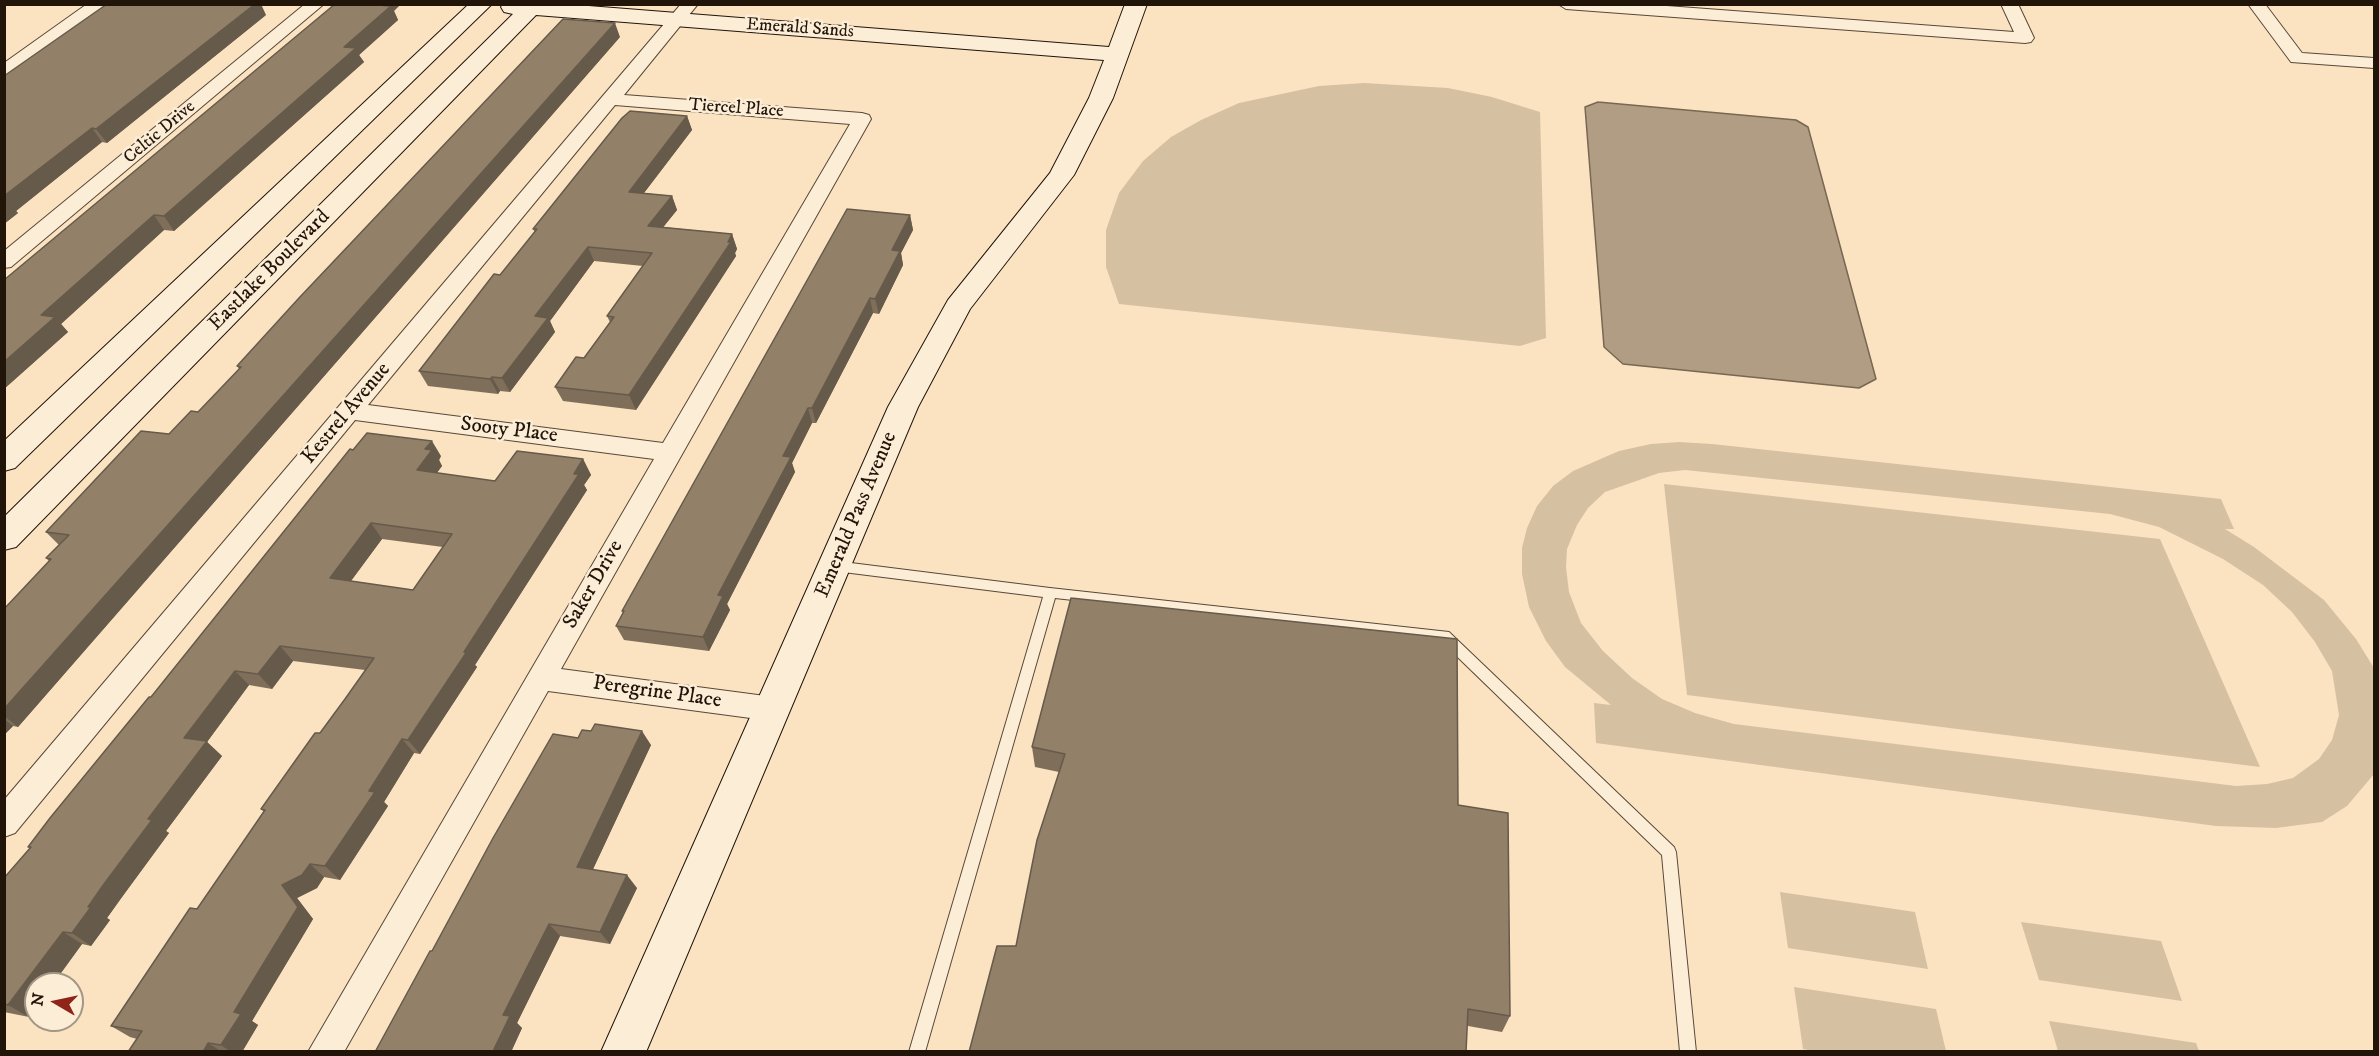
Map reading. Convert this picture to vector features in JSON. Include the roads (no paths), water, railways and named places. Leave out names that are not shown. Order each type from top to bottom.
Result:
[{"type":"street","points":[[4,70],[99,4]]},
{"type":"street","name":"Celtic Drive","points":[[4,262],[316,4]]},
{"type":"street","points":[[4,460],[483,4]]},
{"type":"street","name":"Emerald Sands","points":[[483,4],[683,12],[1118,54]]},
{"type":"street","name":"Emerald Pass Avenue","points":[[623,1052],[903,407],[958,306],[1061,175],[1101,98],[1136,4]]},
{"type":"street","points":[[1566,4],[2025,38],[2009,4]]},
{"type":"street","points":[[2256,4],[2296,58],[2374,63]]},
{"type":"street","name":"Eastlake Boulevard","points":[[4,538],[533,6]]},
{"type":"street","name":"Kestrel Avenue","points":[[4,823],[683,12]]},
{"type":"street","name":"Tiercel Place","points":[[610,99],[862,119]]},
{"type":"street","name":"Saker Drive","points":[[324,1052],[862,119]]},
{"type":"street","name":"Sooty Place","points":[[349,411],[669,452]]},
{"type":"street","name":"Peregrine Place","points":[[541,678],[773,709]]},
{"type":"lane","points":[[835,566],[1050,593],[1444,636],[1669,852],[1688,1052]]},
{"type":"lane","points":[[917,1052],[1050,593]]}]
